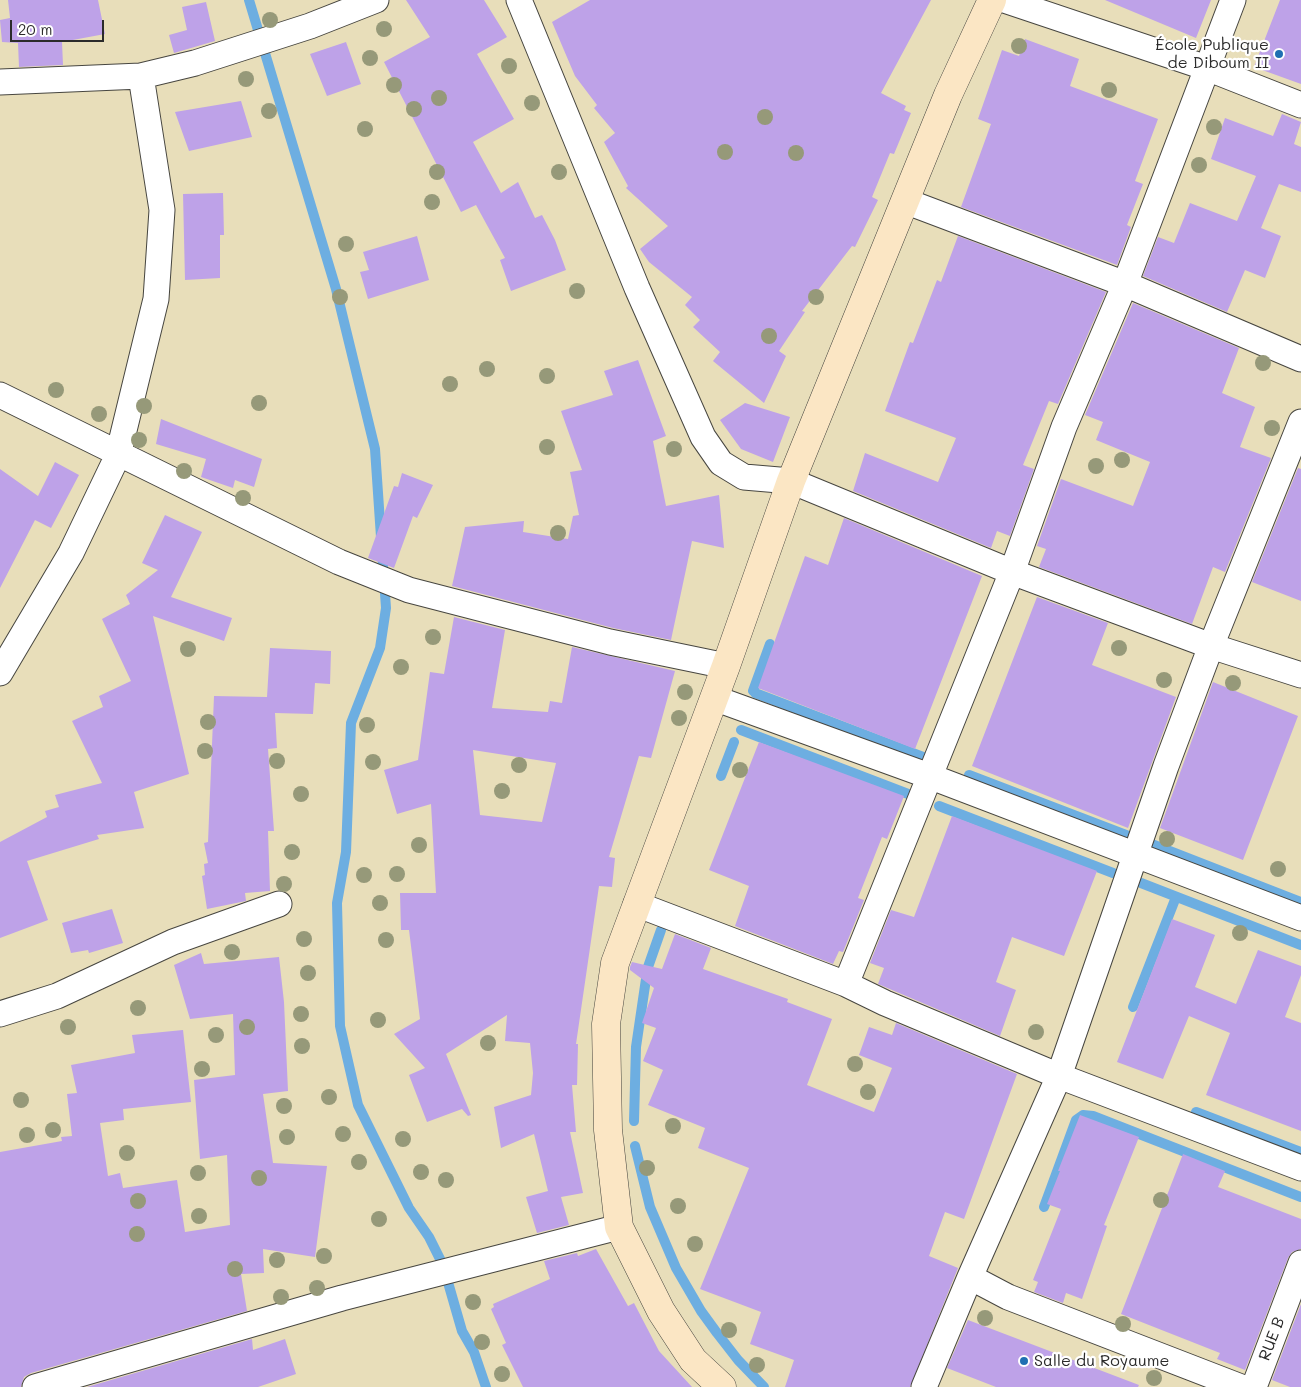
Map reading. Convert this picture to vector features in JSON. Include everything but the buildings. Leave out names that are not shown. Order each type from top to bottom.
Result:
[{"type":"main road","points":[[722,1387],[693,1360],[662,1311],[619,1227],[608,1130],[606,1024],[615,963],[726,666],[791,481],[948,95],[992,0]]},
{"type":"street","points":[[0,82],[140,76],[195,63],[310,26],[376,0]]},
{"type":"street","points":[[519,0],[637,288],[703,437],[721,462],[744,477],[791,481],[1012,572],[1211,646],[1301,675]]},
{"type":"street","points":[[1004,0],[1207,68],[1301,105]]},
{"type":"street","points":[[846,984],[1012,572],[1064,427],[1125,284],[1233,0]]},
{"type":"street","points":[[0,673],[70,553],[118,455],[156,299],[162,210],[140,76]]},
{"type":"street","points":[[905,201],[1125,284],[1301,359]]},
{"type":"street","points":[[0,395],[118,455],[339,562],[409,590],[610,642],[726,666]]},
{"type":"street","points":[[924,1387],[970,1277],[1059,1076],[1135,853],[1211,646],[1301,422]]},
{"type":"street","points":[[714,698],[1135,853],[1301,918]]},
{"type":"street","points":[[0,1014],[57,996],[172,942],[279,904]]},
{"type":"street","points":[[636,904],[846,984],[885,1003],[1059,1076],[1301,1168]]},
{"type":"street","points":[[35,1387],[342,1298],[619,1227]]},
{"type":"street","name":"RUE B","points":[[1254,1387],[1301,1263]]},
{"type":"street","points":[[970,1277],[1008,1297],[1241,1387]]},
{"type":"waterway","points":[[249,0],[336,289],[375,449],[381,537]]},
{"type":"waterway","points":[[382,551],[386,608],[380,648],[351,723],[346,852],[337,903],[340,1026],[358,1105],[409,1208],[429,1237],[443,1265],[462,1331],[474,1352],[486,1387]]},
{"type":"waterway","points":[[753,691],[770,644]]},
{"type":"waterway","points":[[755,693],[931,760]]},
{"type":"waterway","points":[[741,730],[916,797]]},
{"type":"waterway","points":[[721,776],[734,742]]},
{"type":"waterway","points":[[969,775],[1126,835]]},
{"type":"waterway","points":[[939,806],[1113,873]]},
{"type":"waterway","points":[[1149,843],[1301,902]]},
{"type":"waterway","points":[[1141,883],[1301,945]]},
{"type":"waterway","points":[[1133,1007],[1176,897]]},
{"type":"waterway","points":[[648,967],[661,930]]},
{"type":"waterway","points":[[634,1121],[636,1047],[646,979]]},
{"type":"waterway","points":[[1196,1112],[1301,1152]]},
{"type":"waterway","points":[[1044,1207],[1076,1120],[1083,1115],[1093,1116],[1301,1197]]},
{"type":"waterway","points":[[635,1146],[650,1207],[676,1268],[701,1311],[717,1333],[738,1360],[764,1387]]},
{"type":"place","name":"École Publique de Diboum II","points":[[1279,54]]},
{"type":"place","name":"Salle du Royaume","points":[[1024,1361]]}]
